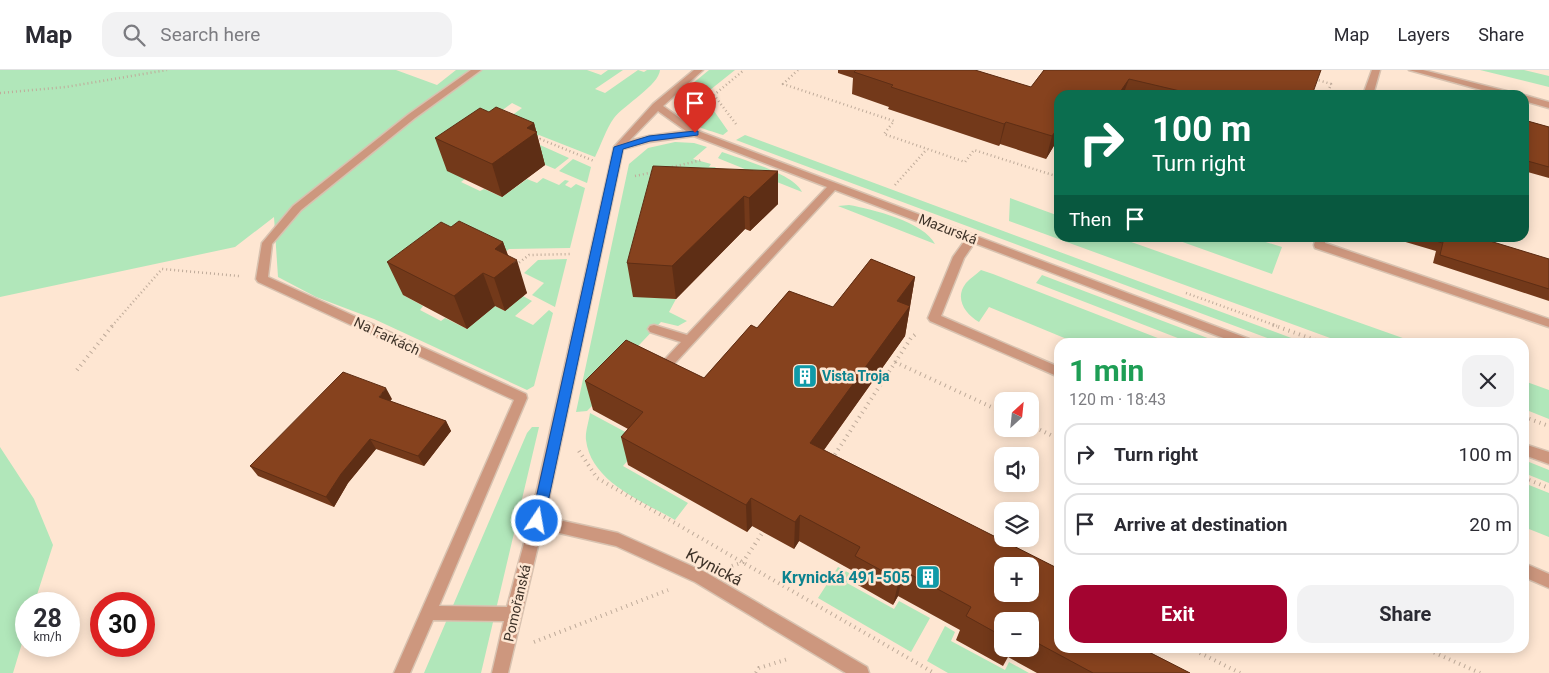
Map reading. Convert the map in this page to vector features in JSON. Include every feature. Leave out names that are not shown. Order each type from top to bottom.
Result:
[{"type":"street","points":[[262,279],[267,242],[297,208],[404,122],[477,70]]},
{"type":"street","name":"Pomořanská","points":[[500,673],[537,521],[619,147],[656,106],[699,70]]},
{"type":"street","points":[[1370,90],[1376,70]]},
{"type":"street","points":[[1413,70],[1491,90]]},
{"type":"street","points":[[1529,99],[1549,105]]},
{"type":"street","name":"Mazurská","points":[[656,106],[695,133],[1234,338]]},
{"type":"street","points":[[619,147],[649,139],[695,133]]},
{"type":"street","points":[[666,380],[657,375],[665,360],[689,340],[833,186]]},
{"type":"street","points":[[972,239],[959,257],[934,318],[1054,370]]},
{"type":"street","points":[[1320,242],[1319,245],[1549,323]]},
{"type":"street","name":"Na Farkách","points":[[262,279],[520,398],[402,673]]},
{"type":"street","points":[[654,329],[689,340]]},
{"type":"street","points":[[1529,450],[1549,458]]},
{"type":"street","name":"Krynická","points":[[537,521],[618,540],[700,577],[861,673]]},
{"type":"street","points":[[1529,572],[1549,581]]},
{"type":"street","points":[[429,613],[513,614]]},
{"type":"path","points":[[0,93],[66,87],[166,70]]},
{"type":"path","points":[[740,129],[714,96],[744,70]]},
{"type":"path","points":[[798,70],[783,84],[894,121],[884,134],[965,162],[974,150],[1054,175]]},
{"type":"path","points":[[1314,79],[1331,84],[1329,90]]},
{"type":"path","points":[[534,144],[540,140],[599,164]]},
{"type":"path","points":[[904,189],[894,186],[927,149]]},
{"type":"path","points":[[671,168],[706,159]]},
{"type":"path","points":[[612,178],[644,175],[662,170]]},
{"type":"path","points":[[515,266],[529,255],[574,254]]},
{"type":"path","points":[[77,370],[162,269],[183,269],[262,279]]},
{"type":"path","points":[[1180,291],[1310,338]]},
{"type":"path","points":[[829,463],[911,338],[934,318]]},
{"type":"path","points":[[895,362],[994,408]]},
{"type":"path","points":[[1529,419],[1549,426]]},
{"type":"path","points":[[1039,429],[1054,436]]},
{"type":"path","points":[[579,443],[578,451],[596,478],[934,673]]},
{"type":"path","points":[[1529,480],[1549,488]]},
{"type":"path","points":[[505,653],[743,562],[771,522]]},
{"type":"path","points":[[1200,653],[1240,673]]},
{"type":"path","points":[[1435,653],[1480,673]]},
{"type":"path","points":[[756,673],[759,668],[792,658]]},
{"type":"green space","points":[[0,70],[396,70],[437,85],[456,70],[587,70],[601,75],[608,70],[623,70],[595,89],[605,93],[638,70],[644,72],[647,70],[660,70],[654,82],[614,118],[595,157],[539,135],[534,138],[500,124],[522,108],[512,103],[481,126],[465,179],[461,182],[480,191],[484,189],[502,197],[527,179],[537,183],[543,178],[559,185],[565,180],[569,181],[565,185],[571,188],[576,184],[585,188],[570,248],[509,249],[504,253],[403,295],[423,306],[420,310],[441,321],[445,318],[467,329],[495,306],[505,311],[523,296],[532,301],[515,316],[533,325],[549,310],[553,313],[534,386],[527,390],[374,319],[316,297],[278,277],[274,217],[235,247],[0,297]]},
{"type":"green space","points":[[709,70],[735,70],[710,90],[692,84]]},
{"type":"green space","points":[[1480,70],[1524,70],[1549,76],[1549,87]]},
{"type":"green space","points":[[685,89],[705,98],[728,131],[723,135],[686,120],[677,109],[676,101]]},
{"type":"green space","points":[[745,135],[1291,338],[1267,338],[736,140]]},
{"type":"green space","points":[[675,142],[694,143],[707,147],[693,159],[711,164],[709,167],[716,167],[679,200],[633,296],[676,299],[669,312],[687,321],[678,326],[661,322],[622,363],[631,367],[587,411],[576,412],[629,164],[648,148]]},
{"type":"green space","points":[[540,145],[569,158],[555,169],[536,161],[532,152]]},
{"type":"green space","points":[[722,152],[778,173],[797,185],[802,192],[718,158]]},
{"type":"green space","points":[[573,159],[591,167],[587,183],[559,171]]},
{"type":"green space","points":[[1010,198],[1054,214],[1054,237],[1009,221]]},
{"type":"green space","points":[[849,205],[883,213],[909,223],[929,236],[935,244],[838,206]]},
{"type":"green space","points":[[1067,242],[1131,242],[1403,338],[1330,338]]},
{"type":"green space","points":[[1183,242],[1266,242],[1282,247],[1272,274]]},
{"type":"green space","points":[[567,259],[555,307],[532,295],[544,283],[524,273],[538,260]]},
{"type":"green space","points":[[981,270],[1158,338],[1064,338],[989,307],[979,322],[969,315],[961,300],[961,294],[969,279]]},
{"type":"green space","points":[[1042,275],[1207,338],[1178,338],[1036,283]]},
{"type":"green space","points":[[1529,383],[1549,390],[1549,419],[1529,411]]},
{"type":"green space","points":[[590,413],[644,442],[623,466],[688,503],[675,520],[620,489],[597,468],[590,455],[586,440]]},
{"type":"green space","points":[[532,427],[539,427],[481,673],[424,673],[527,433]]},
{"type":"green space","points":[[0,447],[34,499],[53,545],[38,592],[15,592],[15,657],[18,657],[13,673],[0,673]]},
{"type":"green space","points":[[1529,462],[1549,470],[1549,483],[1529,475]]},
{"type":"green space","points":[[1529,485],[1549,493],[1549,537],[1529,529]]},
{"type":"green space","points":[[838,567],[851,574],[847,583],[894,609],[899,601],[930,618],[911,652],[818,598]]},
{"type":"green space","points":[[945,626],[955,632],[951,641],[1005,670],[1009,662],[1029,673],[948,673],[927,661]]},
{"type":"building","points":[[856,70],[975,70],[1031,87],[1044,70],[1321,70],[1314,90],[1176,90],[1129,79],[1121,90],[1054,90],[1054,133],[1052,136],[1006,122],[1004,124],[891,87],[893,85],[854,72]]},
{"type":"building","points":[[496,107],[534,123],[527,128],[537,132],[492,164],[435,138],[480,108],[489,112]]},
{"type":"building","points":[[1529,121],[1549,127],[1549,167],[1529,161]]},
{"type":"building","points":[[653,166],[778,171],[749,198],[744,196],[672,266],[627,263]]},
{"type":"building","points":[[459,221],[503,242],[495,249],[517,260],[494,278],[483,273],[454,296],[387,262],[441,222],[451,227]]},
{"type":"building","points":[[1443,242],[1493,242],[1549,259],[1549,289],[1440,255]]},
{"type":"building","points":[[871,259],[915,277],[897,301],[910,306],[810,443],[994,536],[994,547],[1016,547],[1035,557],[994,557],[994,602],[1039,602],[1039,559],[1054,566],[1054,652],[1039,644],[1039,612],[994,612],[994,632],[966,616],[971,607],[904,571],[899,580],[855,556],[860,547],[800,515],[795,522],[751,498],[746,505],[621,437],[643,412],[585,381],[626,340],[704,378],[751,325],[757,328],[789,291],[833,307]]},
{"type":"building","points":[[343,372],[386,388],[379,397],[446,421],[418,456],[370,439],[341,474],[326,497],[250,466]]},
{"type":"building","points":[[1056,653],[1151,653],[1190,673],[1093,673]]},
{"type":"place","name":"Vista Troja","points":[[805,376]]},
{"type":"place","name":"Krynická 491-505","points":[[928,577]]},
{"type":"route","points":[[537,521],[619,147],[649,139],[695,133]]}]
